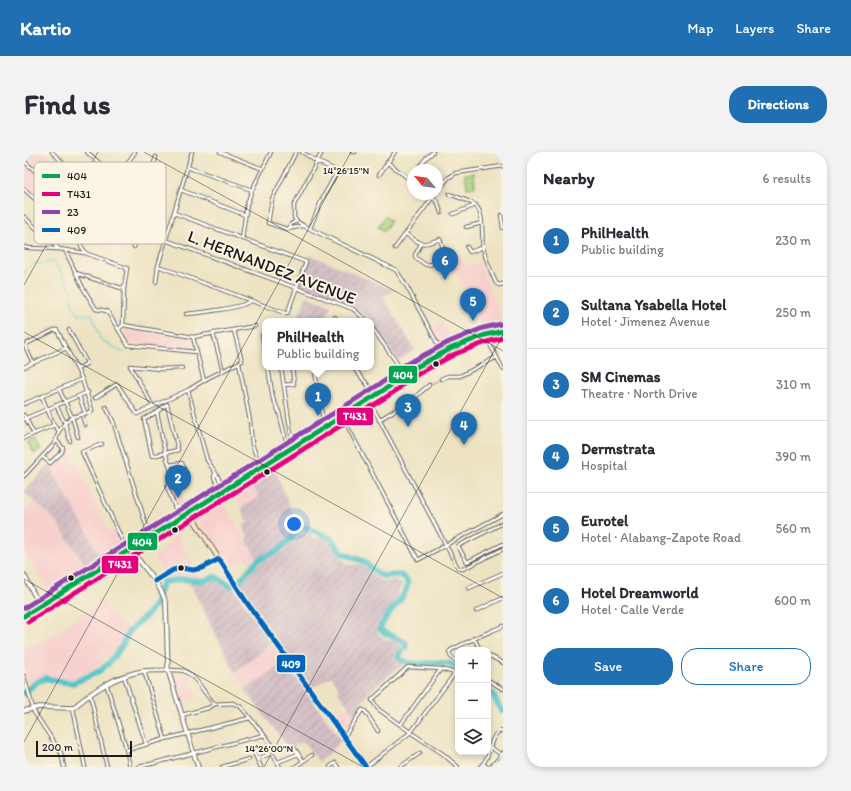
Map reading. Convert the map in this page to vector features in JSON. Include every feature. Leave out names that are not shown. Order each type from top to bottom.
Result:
[{"type":"highway","points":[[393,384],[400,383],[486,337],[503,331]]},
{"type":"highway","points":[[24,616],[376,395],[393,384],[405,373],[442,352],[461,344],[486,337]]},
{"type":"main road","points":[[189,512],[237,587],[366,767]]},
{"type":"street","points":[[52,152],[62,162]]},
{"type":"street","points":[[87,152],[98,162]]},
{"type":"street","points":[[128,162],[135,152]]},
{"type":"street","points":[[166,240],[192,152]]},
{"type":"street","points":[[220,152],[263,169]]},
{"type":"street","points":[[242,240],[247,204],[270,152]]},
{"type":"street","points":[[296,152],[272,199],[267,224],[287,229],[304,226]]},
{"type":"street","points":[[302,152],[316,162],[335,170],[336,174],[323,197],[310,228]]},
{"type":"street","points":[[322,152],[294,205],[294,217],[296,221],[396,270],[408,287],[442,352]]},
{"type":"street","points":[[379,175],[395,152]]},
{"type":"street","points":[[422,164],[433,152]]},
{"type":"street","points":[[154,162],[156,157]]},
{"type":"street","points":[[24,161],[34,170]]},
{"type":"street","points":[[387,162],[407,177]]},
{"type":"street","points":[[443,184],[448,178],[456,173],[503,166]]},
{"type":"street","points":[[188,167],[252,190]]},
{"type":"street","points":[[24,189],[34,198]]},
{"type":"street","points":[[181,190],[245,215]]},
{"type":"street","points":[[449,194],[476,205],[479,210],[482,223],[483,247],[487,262],[496,283],[502,285]]},
{"type":"street","points":[[395,248],[430,200]]},
{"type":"street","points":[[436,200],[441,213]]},
{"type":"street","points":[[453,214],[476,205]]},
{"type":"street","points":[[158,266],[288,314],[306,262],[174,214]]},
{"type":"street","points":[[501,215],[503,228]]},
{"type":"street","points":[[24,217],[34,226]]},
{"type":"street","points":[[289,229],[291,224],[296,221]]},
{"type":"street","points":[[466,227],[482,223]]},
{"type":"street","points":[[406,234],[425,245],[440,239],[446,257],[432,264],[426,265],[416,258],[415,255],[421,244]]},
{"type":"street","name":"L. HERNANDEZ AVENUE","points":[[166,240],[353,309],[364,318]]},
{"type":"street","points":[[54,244],[59,249]]},
{"type":"street","points":[[80,244],[85,253]]},
{"type":"street","points":[[156,282],[158,266],[165,244]]},
{"type":"street","points":[[467,247],[470,252],[483,247]]},
{"type":"street","points":[[24,248],[59,249],[85,253],[128,268],[124,289],[123,325],[119,329]]},
{"type":"street","points":[[65,250],[96,309],[107,311],[128,345],[196,352]]},
{"type":"street","points":[[76,273],[124,289]]},
{"type":"street","points":[[186,314],[207,312],[244,305],[250,301]]},
{"type":"street","points":[[123,325],[193,337],[234,331],[255,326]]},
{"type":"street","points":[[24,476],[55,443],[59,431],[65,423],[72,417],[92,410],[88,392],[58,331],[54,330],[26,344],[33,363]]},
{"type":"street","points":[[70,330],[87,363],[77,369]]},
{"type":"street","points":[[374,330],[408,379]]},
{"type":"street","points":[[234,331],[241,362],[250,420],[252,444],[260,467]]},
{"type":"street","points":[[213,333],[223,370]]},
{"type":"street","points":[[193,337],[204,381]]},
{"type":"street","points":[[486,337],[503,369]]},
{"type":"street","points":[[24,367],[66,348]]},
{"type":"street","points":[[442,379],[448,376],[460,376],[497,357]]},
{"type":"street","points":[[95,398],[117,384],[137,414],[188,390],[223,370],[241,362]]},
{"type":"street","points":[[153,406],[130,366],[160,369],[182,368]]},
{"type":"street","points":[[268,370],[273,399],[279,412],[288,450]]},
{"type":"street","points":[[282,370],[293,447]]},
{"type":"street","points":[[284,385],[294,384],[292,370]]},
{"type":"street","points":[[355,370],[376,395]]},
{"type":"street","points":[[315,372],[322,417],[326,426]]},
{"type":"street","points":[[24,404],[82,379]]},
{"type":"street","points":[[379,420],[414,399],[429,386]]},
{"type":"street","points":[[60,389],[72,417],[78,437]]},
{"type":"street","points":[[188,390],[207,460],[222,491]]},
{"type":"street","points":[[34,434],[24,418],[88,392]]},
{"type":"street","points":[[42,396],[54,425],[59,431]]},
{"type":"street","points":[[79,396],[85,425]]},
{"type":"street","points":[[369,399],[458,568],[463,569],[503,549]]},
{"type":"street","points":[[167,404],[178,450],[165,452],[152,456],[144,420],[167,404]]},
{"type":"street","points":[[56,405],[65,423],[70,441]]},
{"type":"street","points":[[106,407],[113,421],[150,537]]},
{"type":"street","points":[[157,412],[165,452],[172,474],[168,487],[179,518]]},
{"type":"street","points":[[342,416],[418,560],[503,514]]},
{"type":"street","points":[[24,438],[54,425]]},
{"type":"street","points":[[43,457],[50,463],[62,452],[63,448],[56,439]]},
{"type":"street","points":[[102,444],[82,452],[129,550],[162,592],[166,604],[168,670],[198,767]]},
{"type":"street","points":[[169,465],[182,463],[186,478]]},
{"type":"street","points":[[503,523],[458,546],[467,562],[503,544]]},
{"type":"street","points":[[469,588],[503,573]]},
{"type":"street","points":[[24,576],[40,606]]},
{"type":"street","points":[[476,611],[503,598]]},
{"type":"street","points":[[456,647],[503,626]]},
{"type":"street","points":[[474,638],[478,647]]},
{"type":"street","points":[[455,648],[449,652],[450,657],[455,660]]},
{"type":"street","points":[[491,657],[503,663]]},
{"type":"street","points":[[366,767],[411,732],[455,673],[441,669],[408,667],[372,700],[378,709],[401,724],[411,732],[443,754],[458,767]]},
{"type":"street","points":[[401,724],[441,669]]},
{"type":"street","points":[[24,711],[39,706],[73,708],[106,683],[124,676],[144,671],[168,670],[181,671],[189,674],[215,704]]},
{"type":"street","points":[[144,671],[165,739]]},
{"type":"street","points":[[24,676],[33,708],[61,753],[64,767]]},
{"type":"street","points":[[124,676],[146,744]]},
{"type":"street","points":[[491,682],[503,689]]},
{"type":"street","points":[[106,683],[127,750],[130,767]]},
{"type":"street","points":[[90,694],[107,767]]},
{"type":"street","points":[[181,715],[208,708],[215,704],[237,704],[274,747]]},
{"type":"street","points":[[73,708],[85,767]]},
{"type":"street","points":[[344,737],[362,710],[365,710],[378,731]]},
{"type":"street","points":[[127,750],[250,718]]},
{"type":"street","points":[[491,742],[496,734],[503,732]]},
{"type":"street","points":[[139,767],[264,735]]},
{"type":"street","points":[[293,746],[303,761]]},
{"type":"street","points":[[491,748],[503,754],[491,767]]},
{"type":"street","points":[[253,751],[261,767]]},
{"type":"street","points":[[257,760],[272,753],[280,767]]},
{"type":"street","points":[[400,767],[420,753]]},
{"type":"street","points":[[278,762],[298,754]]},
{"type":"street","points":[[295,767],[312,755]]},
{"type":"street","points":[[480,767],[484,764],[488,755]]},
{"type":"street","points":[[222,767],[249,759]]},
{"type":"street","points":[[330,767],[335,764],[338,767]]},
{"type":"street","points":[[484,764],[487,767]]},
{"type":"shaded area","points":[[24,152],[45,152],[56,162],[34,162],[34,168],[24,159]]},
{"type":"shaded area","points":[[24,163],[34,172],[34,194],[24,185]]},
{"type":"shaded area","points":[[310,255],[394,290],[383,297],[415,350],[398,361],[374,325],[374,318],[368,318],[360,311],[346,303],[299,286]]},
{"type":"shaded area","points":[[460,256],[466,267],[479,262],[502,319],[503,325],[484,331],[474,312],[465,289],[449,261]]},
{"type":"shaded area","points":[[307,296],[331,306],[326,318],[297,318]]},
{"type":"shaded area","points":[[443,322],[453,343],[442,349],[431,327]]},
{"type":"shaded area","points":[[125,328],[192,339],[194,350],[129,343],[124,337]]},
{"type":"shaded area","points":[[68,446],[109,532],[116,530],[125,549],[117,551],[103,560],[49,465]]},
{"type":"shaded area","points":[[49,465],[103,560],[88,569],[56,521],[24,492]]},
{"type":"shaded area","points":[[273,465],[298,526],[287,540],[277,549],[257,559],[246,540],[248,538],[242,526],[247,523],[241,507],[259,498],[253,486],[255,485],[252,479]]},
{"type":"shaded area","points":[[252,479],[255,485],[253,486],[259,498],[241,507],[234,490]]},
{"type":"shaded area","points":[[177,485],[186,507],[178,512],[169,488]]},
{"type":"shaded area","points":[[222,499],[257,559],[254,563],[243,559],[230,568],[197,520],[199,513]]},
{"type":"shaded area","points":[[35,503],[56,521],[88,569],[51,595],[24,550],[24,510]]},
{"type":"shaded area","points":[[174,529],[196,570],[215,560],[216,562],[197,572],[197,580],[184,576],[164,582],[160,586],[157,580],[164,572],[154,558],[173,539],[169,532]]},
{"type":"shaded area","points":[[303,533],[311,533],[312,539],[327,537],[347,565],[362,564],[376,578],[384,582],[395,580],[402,584],[392,607],[377,628],[379,635],[387,640],[398,641],[402,644],[397,656],[397,661],[404,663],[369,692],[355,715],[337,691],[339,688],[331,676],[313,688],[274,636],[239,585],[259,564],[284,551]]},
{"type":"shaded area","points":[[216,580],[234,589],[272,644],[235,672],[189,582],[202,584]]},
{"type":"shaded area","points":[[101,600],[120,624],[128,628],[120,647],[94,670],[73,680],[45,676],[28,683],[24,668],[24,648],[51,637]]},
{"type":"shaded area","points":[[272,644],[285,662],[245,690],[235,672]]},
{"type":"shaded area","points":[[285,662],[341,740],[330,753],[319,762],[304,742],[288,747],[245,690]]},
{"type":"shaded area","points":[[185,673],[191,678],[197,698],[180,703],[172,677]]},
{"type":"shaded area","points":[[348,706],[355,715],[344,733],[333,717]]},
{"type":"green space","points":[[474,173],[475,187],[467,188],[465,174]]},
{"type":"green space","points":[[385,216],[391,221],[384,231],[378,227]]},
{"type":"green space","points":[[35,439],[41,450],[34,454],[28,443]]},
{"type":"waterway","points":[[24,274],[28,268],[35,263],[48,263],[54,261],[72,291]]},
{"type":"waterway","points":[[71,297],[74,307],[79,315],[92,314],[101,340],[124,353]]},
{"type":"waterway","points":[[24,693],[37,682],[45,678],[73,683],[98,672],[108,664],[122,646],[129,631],[148,614],[155,604],[163,582],[184,579],[202,581],[215,577],[232,586],[238,582],[258,560],[277,551],[287,543],[302,526],[331,538],[342,553],[363,561],[378,574],[383,576],[401,575],[408,583],[403,596],[386,617],[380,629],[385,633],[405,642],[406,647],[400,653],[399,658],[416,664],[441,662],[448,663],[455,667]]},
{"type":"waterway","points":[[491,693],[501,711],[503,711]]},
{"type":"tunnel","points":[[429,385],[441,379]]},
{"type":"transit line","name":"23","points":[[24,608],[372,389],[389,378],[401,367],[449,342],[483,328],[501,324]]},
{"type":"transit line","name":"404","points":[[24,616],[376,395],[393,384],[405,373],[452,348],[485,335],[503,331]]},
{"type":"transit line","name":"T431","points":[[28,622],[380,401],[397,390],[409,379],[455,354],[487,342],[503,338]]},
{"type":"transit line","name":"409","points":[[219,559],[247,603],[366,767]]},
{"type":"transit line","name":"409","points":[[155,581],[173,570],[181,568],[193,570],[202,568],[219,559]]},
{"type":"place","name":"Hotel Dreamworld","points":[[445,280]]},
{"type":"place","name":"Eurotel","points":[[473,321]]},
{"type":"place","name":"PhilHealth","points":[[318,416]]},
{"type":"place","name":"SM Cinemas","points":[[408,427]]},
{"type":"place","name":"Dermstrata","points":[[464,445]]},
{"type":"place","name":"Sultana Ysabella Hotel","points":[[178,498]]}]
